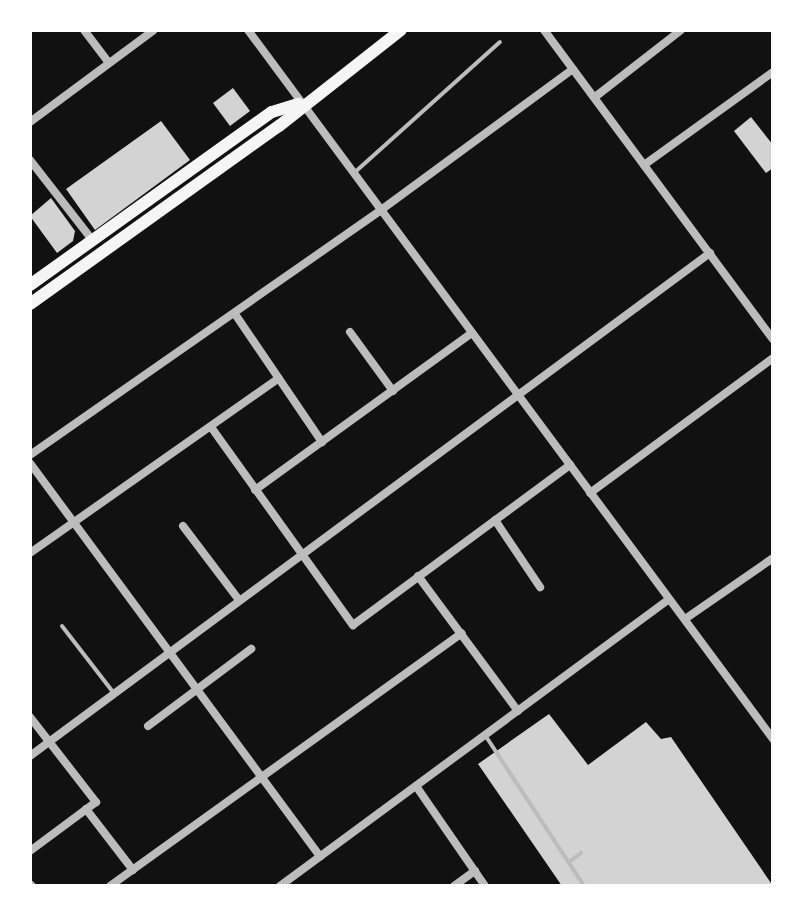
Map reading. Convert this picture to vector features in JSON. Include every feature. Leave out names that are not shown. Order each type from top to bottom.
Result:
[{"type":"main road","points":[[30,304],[279,126],[302,103],[401,30]]},
{"type":"main road","points":[[30,285],[272,112],[302,103]]},
{"type":"street","points":[[84,30],[109,63]]},
{"type":"street","points":[[30,122],[154,30]]},
{"type":"street","points":[[248,30],[773,739]]},
{"type":"street","points":[[544,30],[773,339]]},
{"type":"street","points":[[660,30],[668,40]]},
{"type":"street","points":[[595,97],[681,30]]},
{"type":"street","points":[[30,455],[235,314],[573,69]]},
{"type":"street","points":[[644,165],[773,72]]},
{"type":"street","points":[[30,160],[93,241]]},
{"type":"street","points":[[30,756],[710,253]]},
{"type":"street","points":[[235,314],[322,442]]},
{"type":"street","points":[[350,332],[393,391]]},
{"type":"street","points":[[255,490],[472,333]]},
{"type":"street","points":[[590,493],[773,358]]},
{"type":"street","points":[[30,553],[279,378]]},
{"type":"street","points":[[211,427],[299,556],[353,625],[570,465]]},
{"type":"street","points":[[30,463],[76,520],[320,857]]},
{"type":"street","points":[[495,520],[540,587]]},
{"type":"street","points":[[183,526],[239,600]]},
{"type":"street","points":[[685,619],[773,558]]},
{"type":"street","points":[[418,576],[518,711]]},
{"type":"street","points":[[280,886],[669,599]]},
{"type":"street","points":[[110,886],[462,633]]},
{"type":"street","points":[[148,726],[251,649]]},
{"type":"street","points":[[30,717],[96,802],[30,851]]},
{"type":"street","points":[[416,786],[485,886]]},
{"type":"street","points":[[86,809],[133,870]]},
{"type":"street","points":[[454,886],[475,871]]},
{"type":"lane","points":[[354,173],[500,42]]},
{"type":"lane","points":[[62,626],[113,692]]},
{"type":"lane","points":[[485,735],[584,886]]},
{"type":"lane","points":[[569,862],[581,853]]},
{"type":"building","points":[[233,88],[250,111],[230,126],[213,103]]},
{"type":"building","points":[[751,117],[773,145],[773,168],[766,173],[734,131]]},
{"type":"building","points":[[161,121],[190,160],[95,230],[66,189]]},
{"type":"building","points":[[51,198],[75,231],[73,241],[57,253],[30,216]]},
{"type":"building","points":[[549,714],[588,765],[646,722],[661,739],[671,737],[773,886],[562,886],[478,764]]}]
